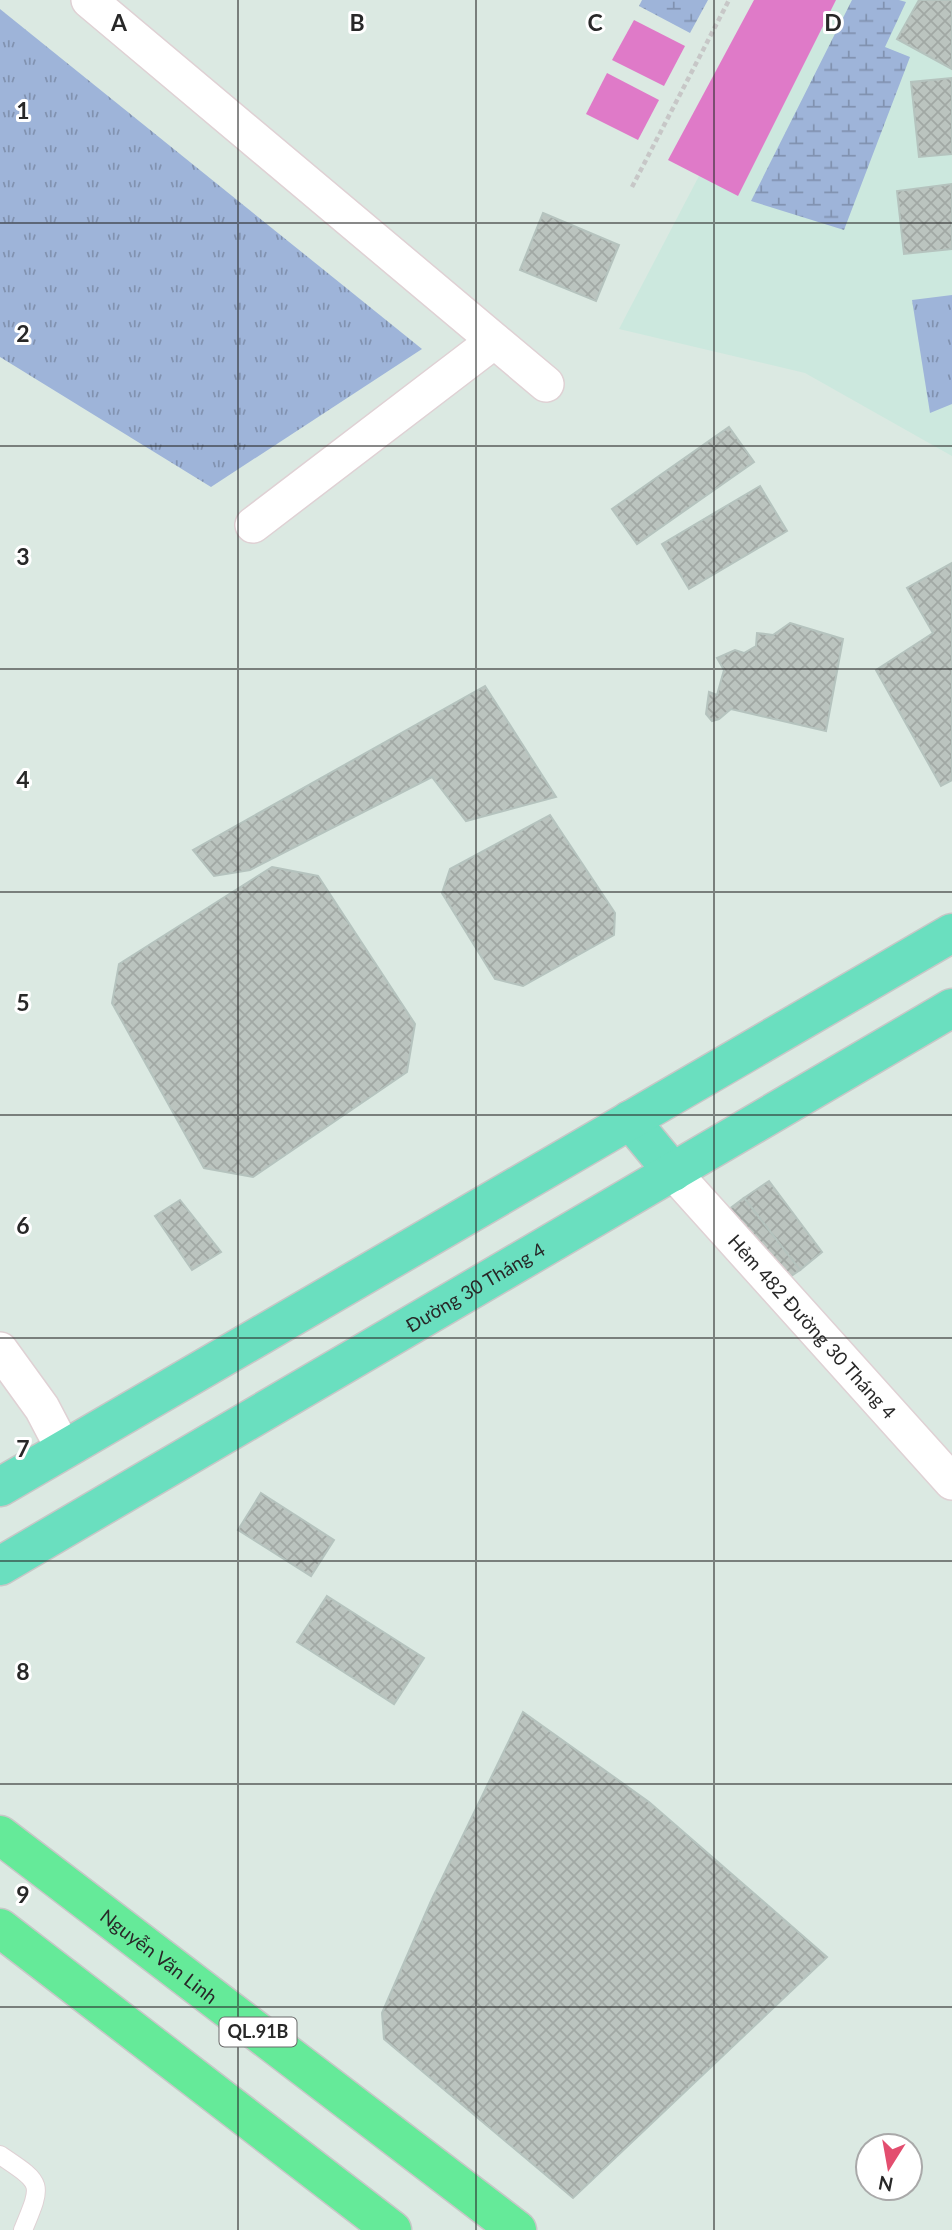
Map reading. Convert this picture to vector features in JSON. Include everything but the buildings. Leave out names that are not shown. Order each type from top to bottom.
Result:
[{"type":"highway","name":"Nguyễn Văn Linh","points":[[0,1835],[517,2230]]},
{"type":"highway","points":[[0,1928],[391,2230]]},
{"type":"main road","points":[[0,1487],[952,933]]},
{"type":"main road","name":"Đường 30 Tháng 4","points":[[0,1566],[952,1008]]},
{"type":"main road","points":[[629,1120],[673,1172]]},
{"type":"street","points":[[89,0],[546,384]]},
{"type":"street","points":[[253,525],[494,341]]},
{"type":"street","name":"Hẻm 482 Đường 30 Tháng 4","points":[[673,1172],[952,1482]]},
{"type":"street","points":[[0,1350],[42,1408],[64,1450]]},
{"type":"lane","points":[[0,2155],[32,2176],[38,2188],[23,2230]]},
{"type":"path","points":[[632,187],[729,0]]},
{"type":"shaded area","points":[[754,0],[836,0],[738,196],[668,160]]},
{"type":"shaded area","points":[[791,0],[952,0],[952,456],[805,373],[619,329]]},
{"type":"shaded area","points":[[634,20],[685,46],[664,86],[612,60]]},
{"type":"shaded area","points":[[607,73],[659,100],[638,140],[586,114]]},
{"type":"green space","points":[[642,0],[708,0],[690,33],[639,6]]},
{"type":"green space","points":[[852,0],[906,2],[885,47],[910,57],[844,230],[751,201]]},
{"type":"green space","points":[[0,9],[422,349],[211,487],[0,357]]},
{"type":"green space","points":[[952,295],[952,404],[930,413],[912,300]]}]
